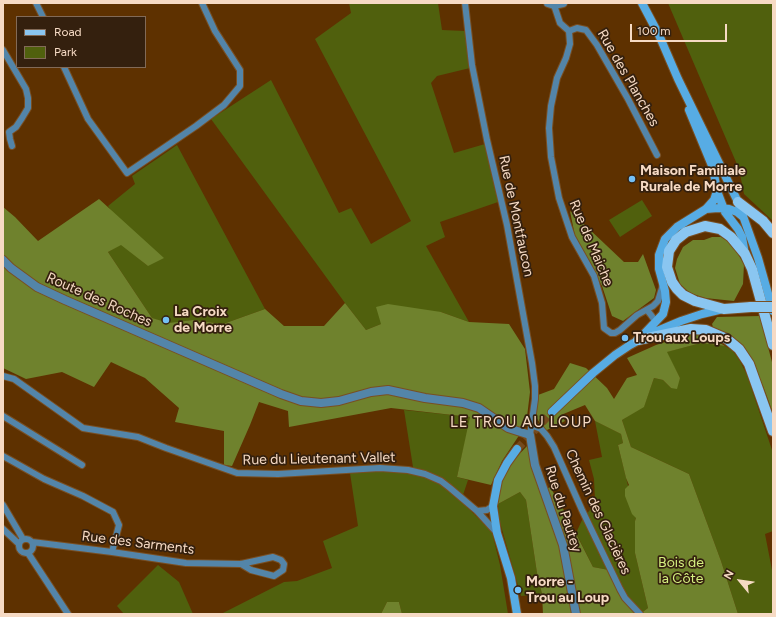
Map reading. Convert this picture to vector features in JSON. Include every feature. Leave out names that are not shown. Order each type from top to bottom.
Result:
[{"type":"main road","points":[[642,3],[659,35],[678,79],[738,202],[762,270],[773,311]]},
{"type":"main road","points":[[678,79],[693,121],[713,168],[717,191],[727,217],[738,229],[742,237],[744,254]]},
{"type":"main road","points":[[552,412],[604,364],[638,340],[663,314],[666,296],[658,262],[665,240],[677,227],[706,209],[714,200],[717,191]]},
{"type":"main road","points":[[738,202],[763,221],[773,234]]},
{"type":"main road","points":[[706,209],[724,209],[737,212],[743,218]]},
{"type":"main road","points":[[724,309],[695,301],[683,295],[668,275],[667,259],[669,252],[680,235],[692,229],[706,226],[713,227],[731,237],[744,254],[755,278],[773,345]]},
{"type":"main road","points":[[638,340],[681,321],[702,314],[724,309],[773,307]]},
{"type":"main road","points":[[638,340],[695,329],[713,332],[727,339],[739,349],[749,364],[773,431]]},
{"type":"main road","points":[[517,449],[507,463],[498,480],[493,506],[497,533],[511,578],[517,614]]},
{"type":"street","points":[[36,3],[42,16]]},
{"type":"street","points":[[64,68],[88,119],[127,173],[224,105],[240,86],[240,70],[215,31],[202,3]]},
{"type":"street","name":"Rue de Montfaucon","points":[[465,3],[472,65],[487,140],[507,225],[532,363],[535,393],[530,435]]},
{"type":"street","points":[[563,3],[551,4],[560,23],[569,31]]},
{"type":"street","name":"Rue des Planches","points":[[569,31],[577,28],[586,30],[597,45],[628,99],[657,155]]},
{"type":"street","name":"Rue de Maiche","points":[[569,31],[570,44],[566,58],[557,78],[551,106],[549,128],[551,157],[559,198],[572,237],[594,276],[602,303],[604,328],[607,331],[615,333],[637,315],[653,306],[658,300],[663,285]]},
{"type":"street","points":[[3,50],[26,89],[28,98],[28,108],[16,127],[9,132],[12,146]]},
{"type":"street","name":"Route des Roches","points":[[3,260],[11,268],[37,287],[64,300],[301,401],[322,403],[339,401],[371,392],[388,390],[425,398],[463,403],[479,408],[508,428],[530,435]]},
{"type":"street","points":[[647,310],[656,322]]},
{"type":"street","name":"Rue du Lieutenant Vallet","points":[[3,376],[14,379],[83,428],[138,437],[237,473],[278,474],[380,468],[408,470],[425,474],[441,481],[477,510],[497,533]]},
{"type":"street","points":[[3,416],[82,465]]},
{"type":"street","name":"Chemin des Glacières","points":[[531,425],[541,429],[554,447],[620,589],[625,598],[640,614]]},
{"type":"street","name":"Rue du Pautey","points":[[530,435],[535,465],[563,545],[576,614]]},
{"type":"street","points":[[3,456],[113,512],[119,525],[112,552]]},
{"type":"street","points":[[3,505],[21,542],[20,550],[24,553],[30,552]]},
{"type":"street","points":[[477,510],[487,510],[493,506]]},
{"type":"street","points":[[3,529],[21,542]]},
{"type":"street","points":[[21,542],[27,539],[32,542],[33,546],[30,552]]},
{"type":"street","name":"Rue des Sarments","points":[[32,542],[186,563],[241,564],[273,557],[281,560],[284,564],[283,570],[274,576],[251,570],[241,564]]},
{"type":"street","points":[[30,552],[38,568],[68,614]]},
{"type":"green space","points":[[349,3],[438,3],[442,30],[465,31],[470,68],[437,76],[431,83],[454,153],[485,144],[498,202],[440,222],[445,237],[426,246],[469,322],[441,312],[381,324],[366,330],[211,119],[271,80],[339,213],[351,208],[371,244],[411,221],[315,39],[351,13]]},
{"type":"green space","points":[[668,3],[773,3],[773,221],[744,194],[739,169]]},
{"type":"green space","points":[[177,145],[265,309],[223,324],[193,320],[169,324],[152,318],[108,252],[121,244],[148,266],[108,206],[135,184],[132,176]]},
{"type":"green space","points":[[99,199],[164,258],[148,266],[121,245],[108,252],[152,318],[169,323],[193,320],[223,324],[265,309],[284,326],[324,326],[345,303],[366,330],[381,324],[376,307],[388,304],[441,312],[469,322],[509,324],[525,349],[530,392],[526,425],[502,461],[491,485],[457,477],[470,417],[391,408],[289,427],[288,411],[259,402],[232,466],[224,465],[224,431],[175,422],[179,408],[145,378],[111,362],[94,387],[62,372],[26,379],[3,368],[3,207],[38,241]]},
{"type":"green space","points":[[642,200],[652,216],[620,237],[609,220]]},
{"type":"green space","points":[[570,211],[624,262],[638,262],[643,254],[656,290],[654,298],[623,321],[612,316],[602,286],[575,236]]},
{"type":"green space","points":[[712,237],[721,237],[731,243],[744,264],[743,284],[734,301],[705,298],[690,293],[680,284],[675,268],[677,259],[683,247],[693,240],[704,240]]},
{"type":"green space","points":[[760,316],[773,366],[773,413],[763,386],[747,352],[729,336],[713,327],[712,324],[717,317]]},
{"type":"green space","name":"Bois de la Côte","points":[[690,334],[709,336],[725,346],[701,343],[667,352],[680,378],[677,389],[671,388],[663,380],[654,378],[644,407],[622,420],[631,447],[689,474],[721,561],[738,614],[640,614],[648,608],[635,553],[636,518],[632,514],[625,496],[625,489],[629,485],[618,445],[623,443],[621,434],[595,421],[585,405],[561,415],[565,421],[545,431],[536,417],[538,395],[554,389],[570,363],[586,368],[607,388],[614,399],[627,378],[637,375],[627,358],[656,345]]},
{"type":"green space","points":[[701,343],[725,346],[733,351],[740,361],[747,375],[773,453],[773,531],[765,534],[773,575],[773,614],[738,614],[721,561],[689,474],[631,447],[622,420],[644,406],[654,378],[663,380],[671,388],[680,378],[666,352]]},
{"type":"green space","points":[[404,410],[471,417],[457,477],[468,480],[461,501],[492,532],[500,565],[508,614],[402,614],[399,602],[387,602],[381,614],[221,614],[284,582],[297,581],[332,568],[323,541],[358,526],[350,473],[413,467]]},
{"type":"green space","points":[[595,421],[621,434],[623,443],[618,445],[636,518],[635,553],[648,608],[640,614],[636,614],[618,593],[609,570],[593,567],[576,533],[583,518],[590,510],[595,500],[594,479],[589,460],[602,457]]},
{"type":"green space","name":"Bois de la Côte","points":[[528,445],[540,493],[550,487],[565,512],[593,567],[609,570],[618,593],[636,614],[543,614],[542,594],[537,573],[526,500],[520,492],[498,504],[498,489],[510,464]]},
{"type":"green space","points":[[520,492],[526,500],[537,573],[542,594],[521,596],[499,519],[498,504]]},
{"type":"green space","points":[[158,565],[179,582],[193,614],[124,614],[117,606]]},
{"type":"green space","points":[[387,602],[399,602],[402,614],[381,614]]},
{"type":"tunnel","points":[[517,449],[552,412]]},
{"type":"place","name":"Maison Familiale Rurale de Morre","points":[[632,179]]},
{"type":"place","name":"La Croix de Morre","points":[[166,320]]},
{"type":"place","name":"Trou aux Loups","points":[[625,338]]},
{"type":"place","name":"Morre - Trou au Loup","points":[[518,590]]},
{"type":"district","name":"LE TROU AU LOUP","points":[[521,423]]}]
